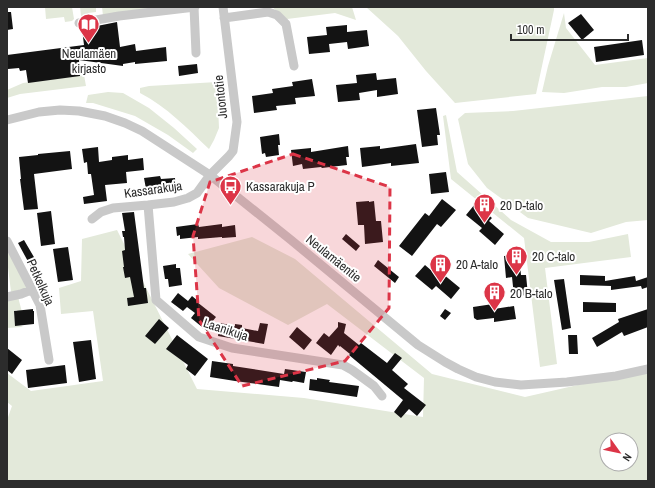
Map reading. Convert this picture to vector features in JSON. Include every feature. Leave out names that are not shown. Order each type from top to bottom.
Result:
[{"type":"street","points":[[78,23],[119,16],[195,7],[196,53]]},
{"type":"street","name":"Juontotie","points":[[210,175],[233,151],[237,122],[223,7]]},
{"type":"street","points":[[224,18],[268,12],[277,15],[286,24],[294,66]]},
{"type":"street","name":"Neulamäentie","points":[[10,121],[39,112],[60,110],[80,111],[105,116],[142,130],[210,175],[418,345],[445,362],[476,377],[495,382],[521,385],[609,377],[648,369]]},
{"type":"street","name":"Kassarakuja","points":[[92,219],[101,212],[113,208],[174,202],[188,198],[197,193],[210,175]]},
{"type":"street","name":"Laanikuja","points":[[148,205],[156,300],[199,337],[232,348],[344,365],[374,386],[382,396]]},
{"type":"street","name":"Petkelkuja","points":[[7,241],[9,251],[40,305],[49,360]]},
{"type":"street","points":[[7,296],[21,294],[31,290]]},
{"type":"highlighted area","points":[[293,154],[390,187],[389,308],[345,361],[242,386],[199,320],[193,236],[210,182]]},
{"type":"green space","points":[[45,7],[72,7],[74,19],[72,21],[65,22],[64,17],[46,19]]},
{"type":"green space","points":[[80,7],[96,7],[96,12],[88,13],[88,18],[82,18]]},
{"type":"green space","points":[[102,7],[178,7],[103,16]]},
{"type":"green space","points":[[272,7],[352,7],[356,20],[335,13],[287,19]]},
{"type":"green space","points":[[366,7],[554,7],[536,94],[455,103],[426,71],[398,36]]},
{"type":"green space","points":[[564,13],[566,28],[595,65],[648,58],[648,83],[626,87],[602,87],[564,93],[542,92]]},
{"type":"green space","points":[[84,75],[86,86],[20,94],[7,98],[7,90],[23,83]]},
{"type":"green space","points":[[217,82],[219,128],[209,149],[168,111],[140,93],[140,88],[149,86]]},
{"type":"green space","points":[[108,92],[123,93],[149,108],[197,149],[193,153],[168,135],[135,116],[93,103],[86,103],[88,95]]},
{"type":"green space","points":[[648,96],[648,220],[626,222],[591,233],[528,218],[487,188],[468,164],[458,119],[465,113],[513,111]]},
{"type":"green space","points":[[446,115],[457,172],[511,220],[551,242],[589,242],[628,234],[631,257],[545,268],[557,364],[540,367],[524,238],[451,179],[443,116]]},
{"type":"green space","points":[[117,230],[197,389],[304,398],[423,417],[424,378],[327,304],[288,325],[219,288],[188,254],[252,237],[295,259],[432,374],[525,397],[648,369],[648,481],[7,481],[7,420],[12,406],[7,402],[7,373],[31,391],[103,381],[93,311],[61,314],[59,288],[81,281],[82,239]]},
{"type":"green space","points":[[8,253],[10,254],[27,289],[11,292],[7,259]]},
{"type":"green space","points":[[18,297],[22,312],[18,312],[17,310],[14,311],[15,325],[23,326],[7,328],[7,299]]},
{"type":"building","points":[[7,12],[11,12],[13,29],[7,30]]},
{"type":"building","points":[[581,14],[594,30],[582,40],[568,23]]},
{"type":"building","points":[[117,22],[120,47],[135,44],[136,51],[166,47],[167,61],[135,64],[135,62],[123,64],[123,66],[79,60],[80,76],[28,83],[26,70],[20,71],[19,68],[8,69],[7,55],[84,45],[82,29]]},
{"type":"building","points":[[347,25],[347,32],[367,30],[369,46],[348,49],[347,42],[329,44],[330,52],[309,54],[307,37],[327,35],[326,27]]},
{"type":"building","points":[[642,40],[644,55],[596,62],[594,47]]},
{"type":"building","points":[[197,64],[198,73],[179,76],[178,66]]},
{"type":"building","points":[[376,73],[377,80],[396,78],[398,94],[377,97],[377,90],[359,93],[360,100],[338,102],[336,85],[357,83],[356,75]]},
{"type":"building","points":[[312,79],[315,96],[295,98],[296,104],[276,106],[277,110],[254,113],[252,96],[273,93],[272,89],[293,86],[292,82]]},
{"type":"building","points":[[436,108],[440,135],[437,135],[438,145],[422,147],[417,110]]},
{"type":"building","points":[[279,134],[279,155],[266,157],[265,153],[262,154],[260,137]]},
{"type":"building","points":[[416,144],[419,163],[391,166],[391,163],[362,167],[360,148],[380,146],[380,149]]},
{"type":"building","points":[[348,146],[349,157],[346,157],[347,165],[303,169],[302,164],[293,166],[291,150],[311,148],[311,152]]},
{"type":"building","points":[[98,147],[99,162],[112,160],[112,157],[128,155],[128,160],[143,158],[144,170],[126,172],[127,183],[105,185],[107,201],[84,204],[83,197],[94,195],[91,174],[88,174],[87,162],[84,163],[82,149]]},
{"type":"building","points":[[70,151],[72,169],[34,174],[38,209],[24,210],[19,157]]},
{"type":"building","points":[[446,172],[449,192],[431,194],[429,174]]},
{"type":"building","points":[[160,176],[161,179],[175,178],[176,190],[161,192],[160,187],[146,189],[144,178]]},
{"type":"building","points":[[442,199],[456,210],[441,227],[437,224],[412,256],[399,246],[425,213],[429,216]]},
{"type":"building","points":[[374,201],[376,221],[381,221],[383,242],[365,244],[364,225],[358,225],[356,202]]},
{"type":"building","name":"20 D-talo","points":[[475,204],[492,218],[489,221],[504,234],[495,245],[479,231],[482,228],[466,215]]},
{"type":"building","points":[[51,211],[55,244],[41,246],[37,213]]},
{"type":"building","points":[[134,212],[144,288],[146,288],[148,303],[128,306],[127,298],[134,297],[130,277],[125,278],[123,267],[122,251],[125,250],[122,231],[125,231],[122,213]]},
{"type":"building","points":[[198,224],[199,227],[222,224],[222,227],[235,225],[236,237],[198,239],[198,237],[180,239],[180,235],[177,236],[176,227]]},
{"type":"building","points":[[346,234],[360,246],[356,251],[342,239]]},
{"type":"building","points":[[24,240],[38,264],[31,267],[18,243]]},
{"type":"building","points":[[68,247],[73,280],[58,282],[53,249]]},
{"type":"building","name":"20 C-talo","points":[[519,255],[521,275],[526,275],[528,295],[514,296],[512,277],[506,278],[504,256]]},
{"type":"building","points":[[378,260],[399,277],[395,283],[374,266]]},
{"type":"building","points":[[176,264],[176,268],[180,268],[182,285],[169,287],[168,279],[165,279],[163,266]]},
{"type":"building","name":"20 A-talo","points":[[425,265],[440,278],[443,274],[460,288],[451,299],[436,286],[432,290],[415,276]]},
{"type":"building","points":[[580,275],[605,276],[605,281],[635,276],[636,281],[648,277],[648,287],[642,289],[641,286],[611,290],[611,286],[580,285]]},
{"type":"building","points":[[564,279],[571,328],[562,330],[554,280]]},
{"type":"building","points":[[178,293],[188,301],[192,296],[198,301],[197,302],[216,317],[207,331],[191,318],[195,313],[187,307],[183,311],[171,302]]},
{"type":"building","points":[[583,302],[616,303],[616,312],[583,312]]},
{"type":"building","name":"20 B-talo","points":[[493,304],[494,309],[514,306],[516,319],[494,322],[494,318],[477,320],[474,318],[473,307]]},
{"type":"building","points":[[33,309],[34,324],[15,326],[14,311]]},
{"type":"building","points":[[445,309],[451,313],[445,320],[440,316]]},
{"type":"building","points":[[648,309],[648,327],[624,336],[622,332],[597,347],[592,338],[619,322],[618,319]]},
{"type":"building","points":[[159,319],[169,328],[155,344],[145,336]]},
{"type":"building","points":[[338,322],[346,324],[344,333],[359,345],[361,343],[387,363],[395,353],[402,358],[392,370],[408,384],[404,388],[426,405],[417,416],[409,409],[401,418],[394,412],[403,400],[340,346],[338,345],[331,355],[316,343],[324,333],[329,337],[338,327]]},
{"type":"building","points":[[220,323],[235,326],[235,324],[242,325],[242,328],[258,331],[260,323],[268,324],[264,344],[218,336]]},
{"type":"building","points":[[297,327],[312,340],[304,350],[289,337]]},
{"type":"building","points":[[177,335],[208,359],[195,376],[186,369],[188,365],[166,349]]},
{"type":"building","points":[[568,335],[577,335],[578,354],[569,354]]},
{"type":"building","points":[[91,340],[96,379],[79,382],[73,342]]},
{"type":"building","points":[[7,348],[22,360],[12,374],[7,370]]},
{"type":"building","points":[[212,361],[284,374],[285,369],[306,372],[304,383],[280,380],[279,387],[210,377]]},
{"type":"building","points":[[65,365],[67,383],[28,388],[26,370]]},
{"type":"building","points":[[317,378],[330,380],[329,382],[359,386],[357,397],[309,390],[310,379],[317,380]]},
{"type":"place","name":"Neulamäen kirjasto","points":[[89,44]]},
{"type":"place","name":"Kassarakuja P","points":[[230,206]]},
{"type":"place","name":"20 D-talo","points":[[485,224]]},
{"type":"place","name":"20 C-talo","points":[[516,276]]},
{"type":"place","name":"20 A-talo","points":[[440,284]]},
{"type":"place","name":"20 B-talo","points":[[494,312]]}]
